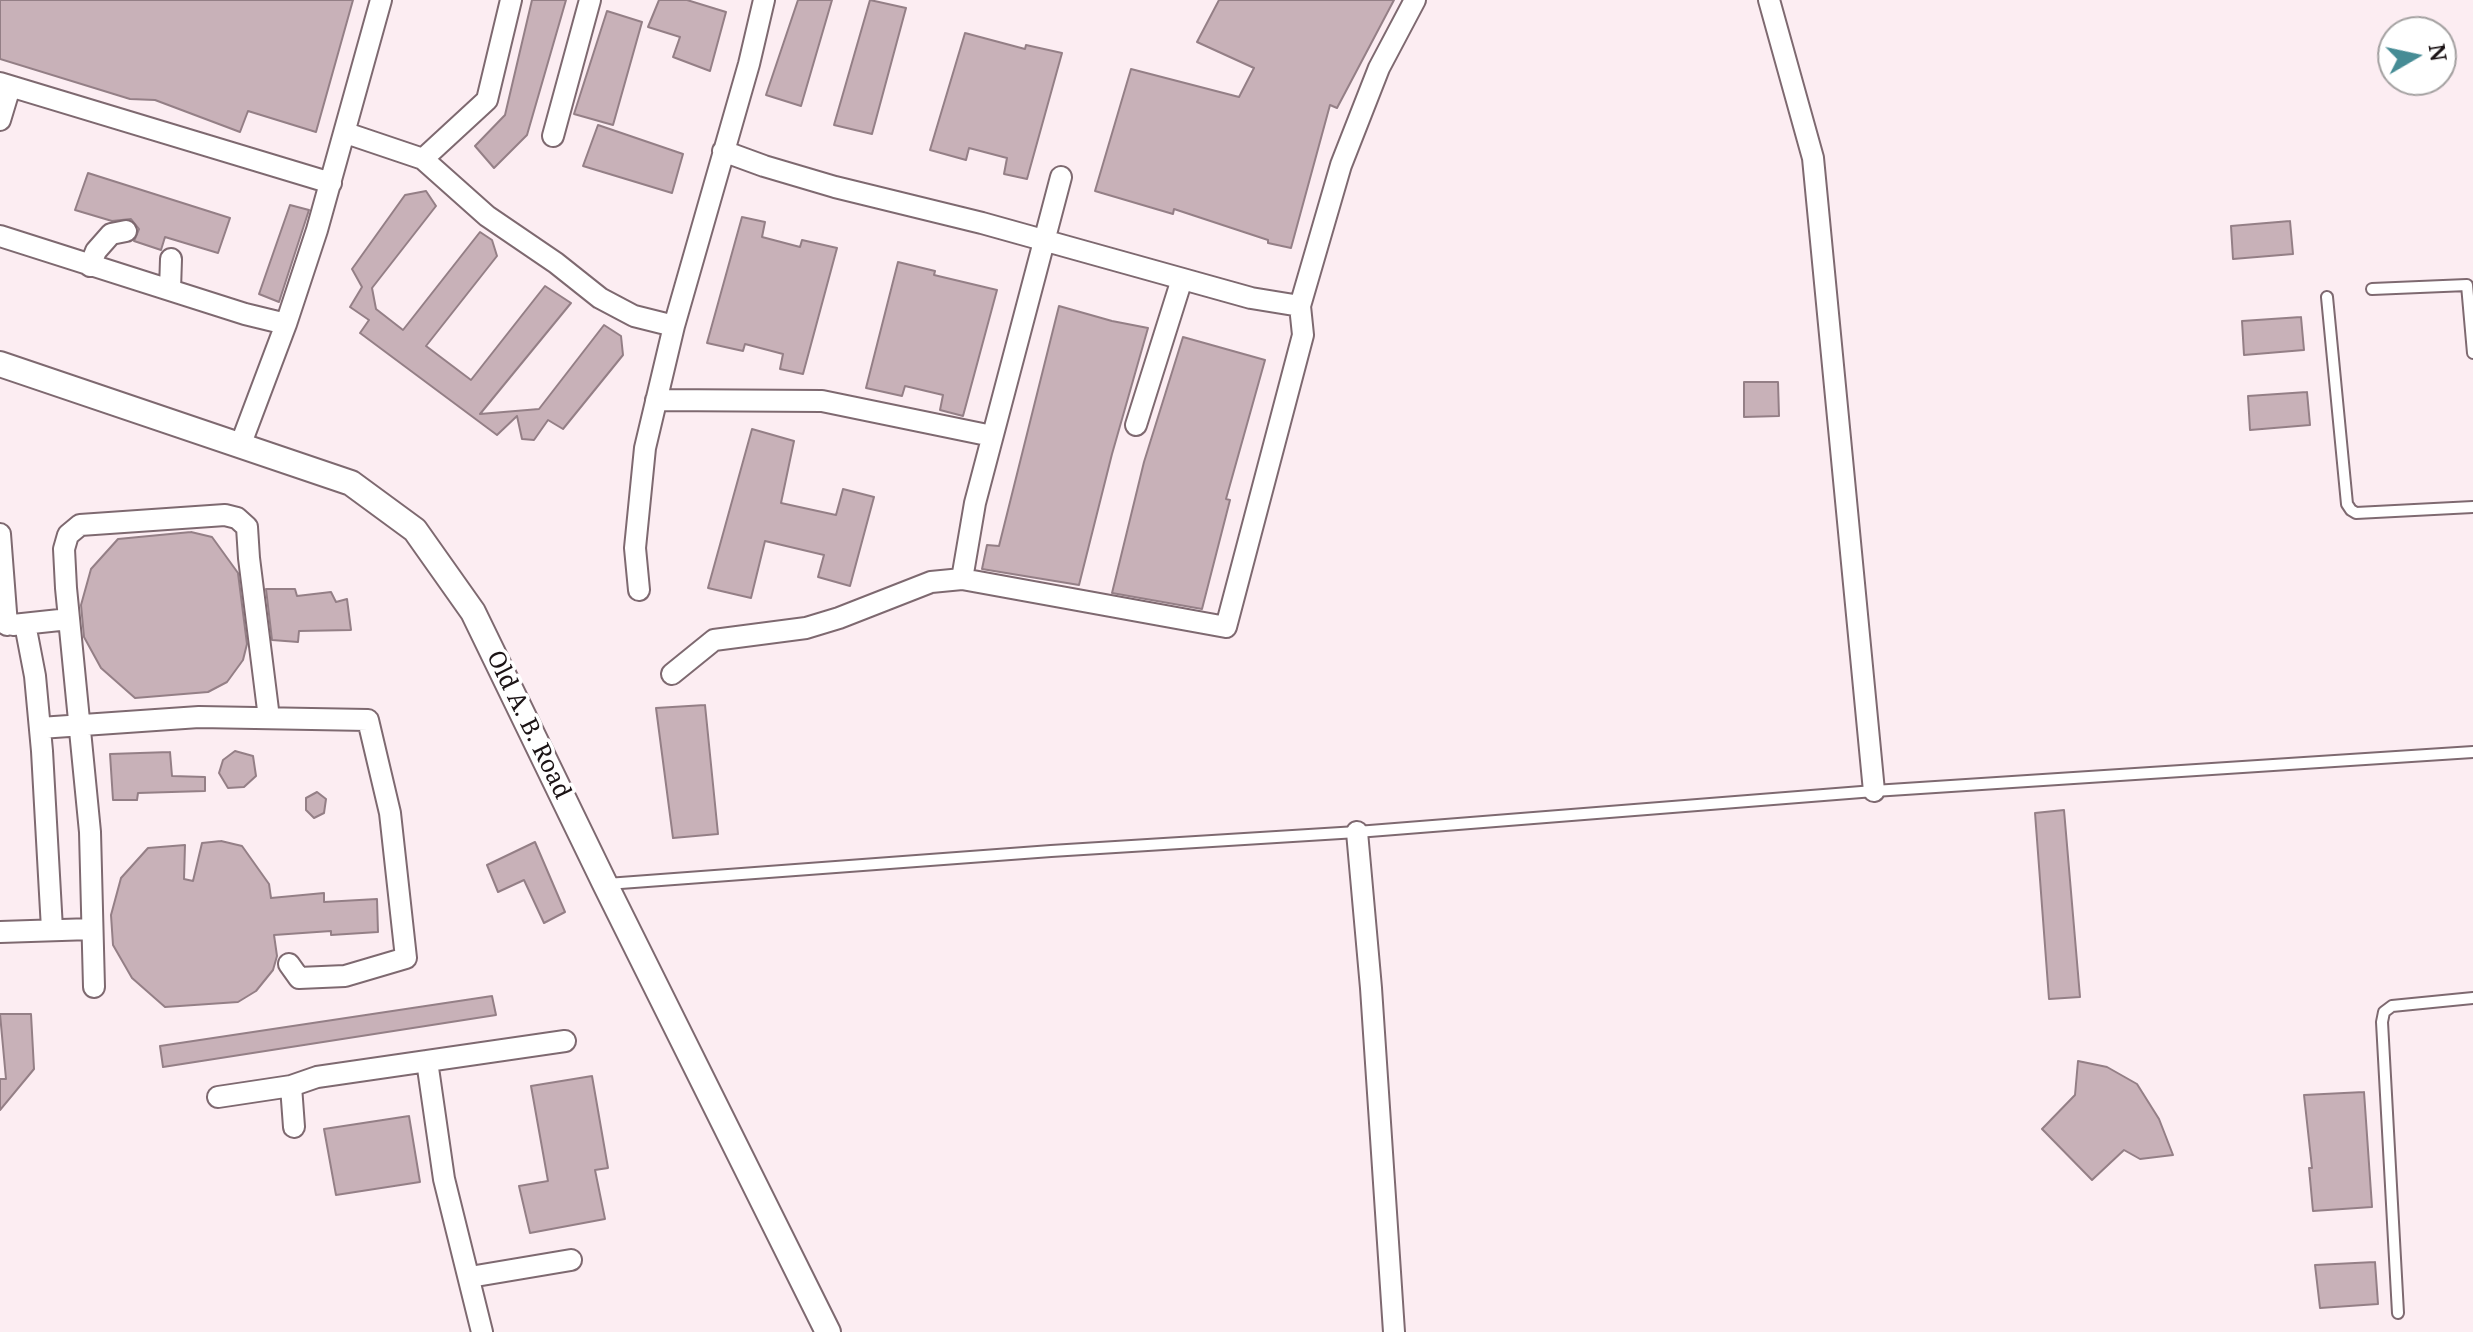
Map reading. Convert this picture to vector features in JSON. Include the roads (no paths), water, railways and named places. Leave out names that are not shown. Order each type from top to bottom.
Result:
[{"type":"street","points":[[240,446],[286,324],[331,183],[381,0]]},
{"type":"street","points":[[423,159],[487,100],[511,0]]},
{"type":"street","points":[[553,136],[590,0]]},
{"type":"street","points":[[639,590],[635,548],[645,448],[674,326],[764,0]]},
{"type":"street","points":[[672,674],[714,640],[806,628],[931,582],[962,579],[1226,627],[1303,335],[1300,306],[1341,165],[1379,68],[1415,0]]},
{"type":"street","points":[[1769,0],[1813,158],[1874,791]]},
{"type":"street","points":[[1,112],[5,85],[331,183]]},
{"type":"street","points":[[346,133],[423,159],[487,216],[556,263],[600,298],[634,316],[674,326]]},
{"type":"street","points":[[723,151],[835,187],[1043,240],[1251,298],[1300,306]]},
{"type":"street","points":[[962,579],[975,503],[1061,177]]},
{"type":"street","points":[[90,266],[96,251],[111,234],[126,231]]},
{"type":"street","points":[[0,236],[286,324]]},
{"type":"street","points":[[170,290],[171,259]]},
{"type":"street","points":[[1136,425],[1182,279]]},
{"type":"street","name":"Old A. B. Road","points":[[0,364],[351,483],[415,530],[473,612],[828,1332]]},
{"type":"street","points":[[656,400],[822,401],[992,436]]},
{"type":"street","points":[[94,987],[90,832],[69,619],[64,549],[68,535],[80,525],[225,515],[237,518],[247,527],[269,718]]},
{"type":"street","points":[[0,534],[11,625],[35,676],[52,929]]},
{"type":"street","points":[[11,625],[69,619]]},
{"type":"street","points":[[40,728],[199,717],[368,720],[390,813],[406,958],[345,976],[299,978],[289,964]]},
{"type":"street","points":[[1357,832],[1371,988],[1394,1332]]},
{"type":"street","points":[[0,932],[92,929]]},
{"type":"street","points":[[218,1097],[291,1086],[317,1077],[565,1041]]},
{"type":"street","points":[[427,1061],[444,1179],[482,1332]]},
{"type":"street","points":[[291,1086],[294,1127]]},
{"type":"street","points":[[470,1277],[571,1260]]},
{"type":"lane","points":[[2372,289],[2470,285],[2473,353]]},
{"type":"lane","points":[[2327,297],[2347,504],[2351,510],[2356,513],[2473,507]]},
{"type":"lane","points":[[605,884],[1357,832],[1874,791],[2473,752]]},
{"type":"lane","points":[[2398,1313],[2382,1022],[2384,1012],[2392,1006],[2473,998]]}]
